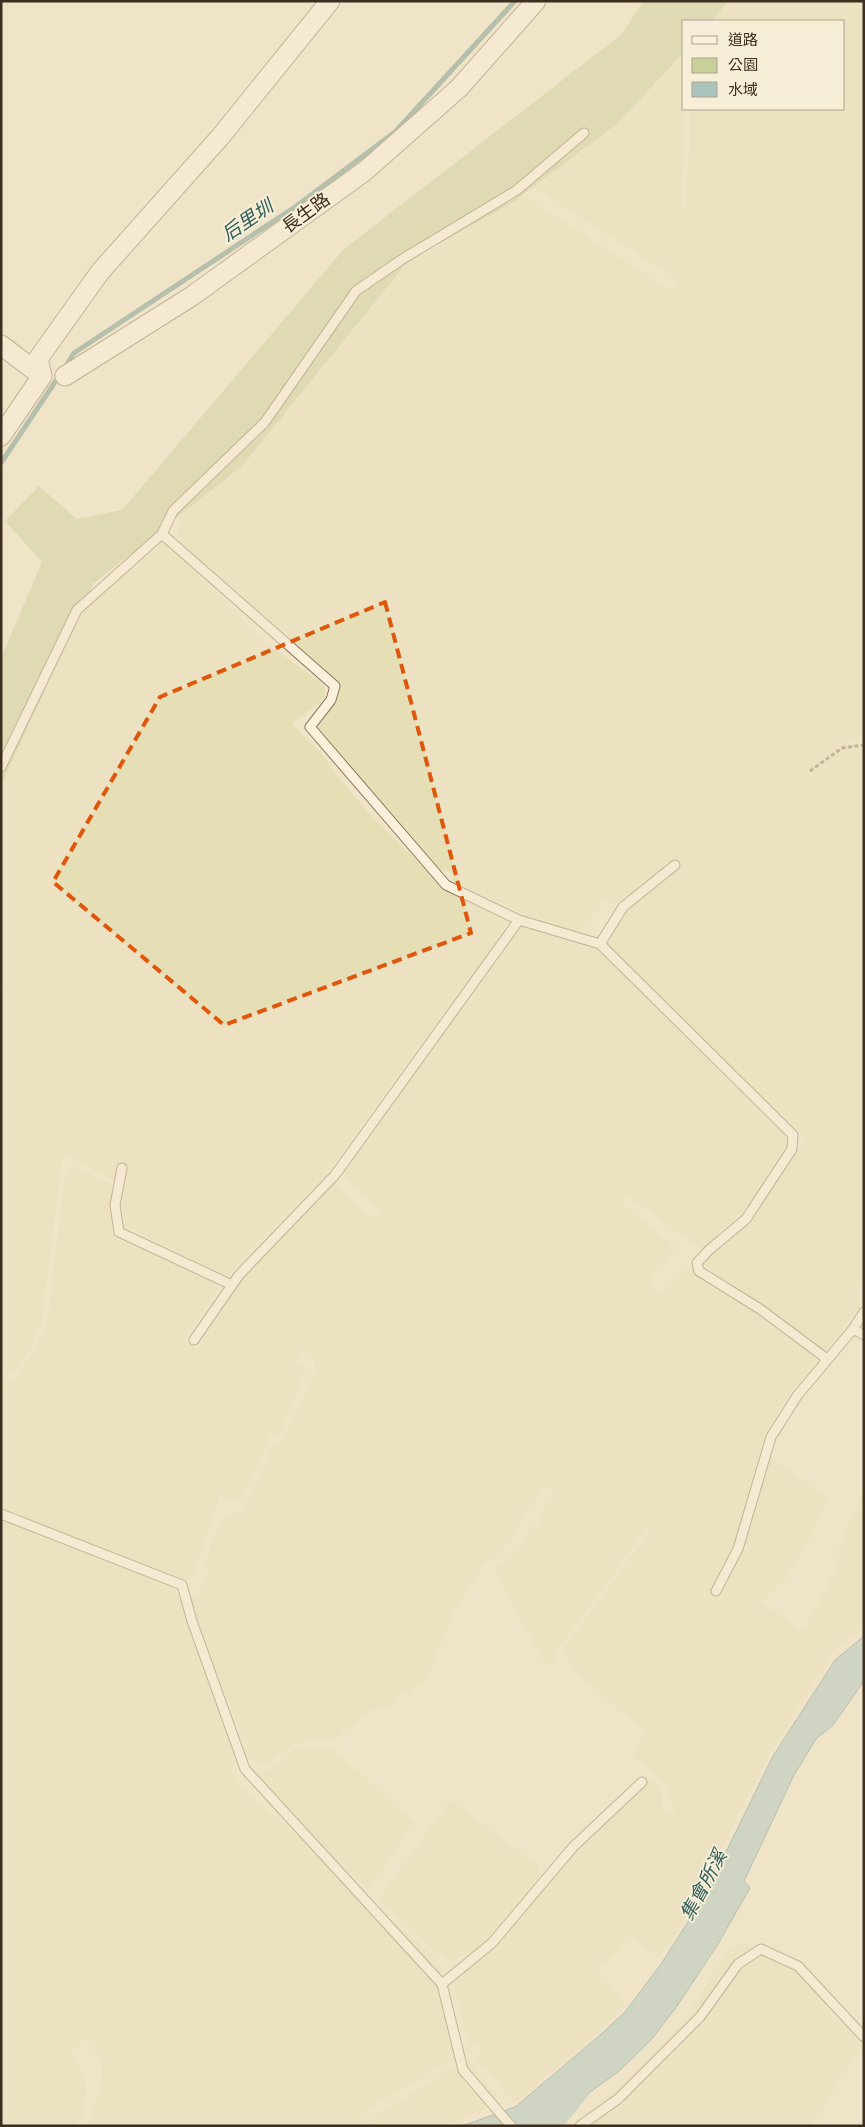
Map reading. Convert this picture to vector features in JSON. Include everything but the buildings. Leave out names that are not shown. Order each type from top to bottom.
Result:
[{"type":"street","points":[[54,376],[38,359],[100,272],[221,136],[330,1]]},
{"type":"street","name":"長生路","points":[[54,376],[192,296],[365,171],[459,88],[536,1]]},
{"type":"street","points":[[1,345],[54,376]]},
{"type":"street","points":[[1,436],[54,376]]},
{"type":"lane","points":[[1,767],[77,610],[162,534],[173,511],[265,422],[356,291],[401,260],[517,190],[584,134]]},
{"type":"lane","points":[[162,534],[335,686],[331,700],[310,726],[446,885],[519,920],[600,944],[793,1135],[792,1149],[746,1219],[709,1250],[697,1264],[699,1271],[760,1309],[826,1360]]},
{"type":"lane","points":[[600,944],[623,907],[675,866]]},
{"type":"lane","points":[[194,1340],[238,1275],[335,1175],[519,920]]},
{"type":"lane","points":[[122,1168],[115,1205],[119,1232],[232,1285]]},
{"type":"lane","points":[[716,1591],[738,1549],[771,1437],[797,1396],[853,1329],[864,1312]]},
{"type":"lane","points":[[853,1329],[864,1335]]},
{"type":"lane","points":[[1,1514],[182,1585],[192,1621],[245,1769],[442,1984],[463,2070],[510,2125]]},
{"type":"lane","points":[[442,1984],[492,1943],[573,1847],[642,1782]]},
{"type":"lane","points":[[580,2126],[618,2099],[700,2017],[738,1964],[761,1949],[798,1966],[864,2037]]},
{"type":"path","points":[[810,770],[842,748],[864,745]]},
{"type":"highlighted area","points":[[385,602],[471,933],[224,1025],[53,882],[160,697]]},
{"type":"shaded area","points":[[713,1],[864,1],[864,739],[846,739],[845,742],[864,746],[864,1281],[855,1294],[860,1307],[822,1353],[703,1265],[702,1261],[749,1216],[795,1152],[807,1139],[602,941],[623,912],[673,862],[615,905],[607,898],[585,923],[580,933],[545,923],[453,882],[452,873],[446,870],[437,870],[419,854],[342,772],[339,761],[309,728],[338,688],[257,624],[184,547],[177,534],[180,521],[220,477],[402,255],[429,252],[506,197],[518,192],[674,293],[678,280],[521,179],[682,31],[682,110],[685,110],[685,136],[681,190],[682,211],[685,211],[690,141],[690,110],[845,110],[845,20],[698,20]]},
{"type":"shaded area","points":[[166,542],[261,639],[320,682],[324,687],[325,694],[321,702],[292,723],[327,760],[333,771],[373,818],[443,886],[510,919],[487,956],[323,1179],[257,1241],[227,1277],[123,1225],[123,1186],[63,1154],[42,1316],[32,1346],[12,1373],[4,1368],[1,1372],[1,990],[4,985],[1,981],[1,759],[87,607],[112,580]]},
{"type":"shaded area","points":[[522,923],[598,946],[697,1043],[788,1138],[790,1144],[744,1210],[702,1249],[628,1196],[620,1202],[676,1248],[649,1280],[660,1296],[694,1262],[814,1353],[817,1361],[780,1408],[761,1450],[740,1537],[723,1571],[711,1589],[716,1595],[726,1584],[742,1552],[769,1457],[827,1497],[812,1534],[784,1580],[760,1602],[804,1632],[842,1558],[837,1554],[864,1488],[864,1629],[831,1654],[770,1752],[690,1910],[659,1957],[630,1936],[618,1952],[596,1970],[624,2002],[615,2016],[587,2042],[515,2102],[475,2058],[484,2051],[480,2043],[471,2048],[469,2045],[451,1972],[490,1952],[500,1942],[580,1839],[603,1821],[648,1779],[655,1782],[662,1794],[662,1810],[670,1816],[675,1812],[668,1785],[632,1756],[646,1733],[581,1676],[568,1660],[564,1649],[652,1529],[648,1525],[560,1646],[553,1664],[546,1664],[498,1577],[496,1566],[517,1553],[532,1526],[539,1528],[539,1516],[557,1494],[545,1485],[523,1516],[518,1531],[500,1552],[480,1569],[453,1613],[431,1669],[423,1682],[409,1697],[404,1689],[395,1694],[399,1704],[371,1710],[333,1740],[305,1741],[292,1745],[266,1764],[260,1764],[245,1754],[246,1743],[193,1618],[188,1595],[197,1598],[210,1572],[204,1567],[213,1538],[226,1518],[244,1510],[271,1450],[284,1439],[316,1371],[313,1356],[302,1347],[296,1362],[307,1367],[279,1435],[271,1433],[239,1503],[220,1495],[190,1582],[1,1511],[1,1379],[8,1384],[20,1373],[43,1337],[48,1319],[64,1179],[71,1166],[109,1183],[113,1188],[115,1231],[220,1286],[182,1340],[197,1348],[204,1340],[214,1318],[232,1289],[274,1241],[311,1208],[335,1182],[372,1218],[381,1211],[342,1175],[342,1169],[453,1016],[480,984],[517,927]]},
{"type":"shaded area","points":[[1,1519],[168,1583],[173,1587],[181,1600],[231,1739],[233,1755],[232,1773],[243,1788],[434,1957],[439,1964],[463,2053],[359,2114],[365,2123],[467,2059],[496,2095],[496,2101],[493,2106],[444,2126],[89,2126],[103,2079],[101,2059],[86,2038],[70,2052],[84,2077],[87,2091],[82,2115],[75,2126],[1,2126]]},
{"type":"shaded area","points":[[302,1748],[332,1748],[414,1823],[368,1889],[250,1784],[255,1775],[269,1770],[295,1750]]},
{"type":"shaded area","points":[[451,1800],[538,1866],[539,1877],[488,1939],[475,1950],[448,1961],[381,1901],[383,1894]]},
{"type":"shaded area","points":[[742,1944],[815,1978],[831,2014],[860,2040],[863,2048],[838,2079],[829,2100],[808,2126],[567,2126],[627,2081],[659,2048],[693,2007],[725,1954]]},
{"type":"green space","points":[[643,1],[728,1],[713,20],[682,20],[682,54],[618,123],[509,205],[409,260],[242,466],[93,584],[1,786],[1,658],[42,562],[5,521],[39,486],[77,519],[122,510],[344,249],[622,34]]},
{"type":"water","points":[[864,1636],[864,1681],[833,1725],[816,1739],[794,1775],[744,1881],[750,1888],[718,1944],[677,2006],[651,2040],[618,2072],[539,2126],[462,2126],[515,2107],[625,2012],[661,1964],[704,1897],[773,1756],[835,1660]]},
{"type":"waterway","name":"后里圳","points":[[64,369],[74,353],[295,207],[395,132],[515,1]]},
{"type":"waterway","name":"后里圳","points":[[1,463],[59,376]]},
{"type":"waterway","name":"集會所溪","points":[[542,2126],[559,2119],[581,2092]]}]
